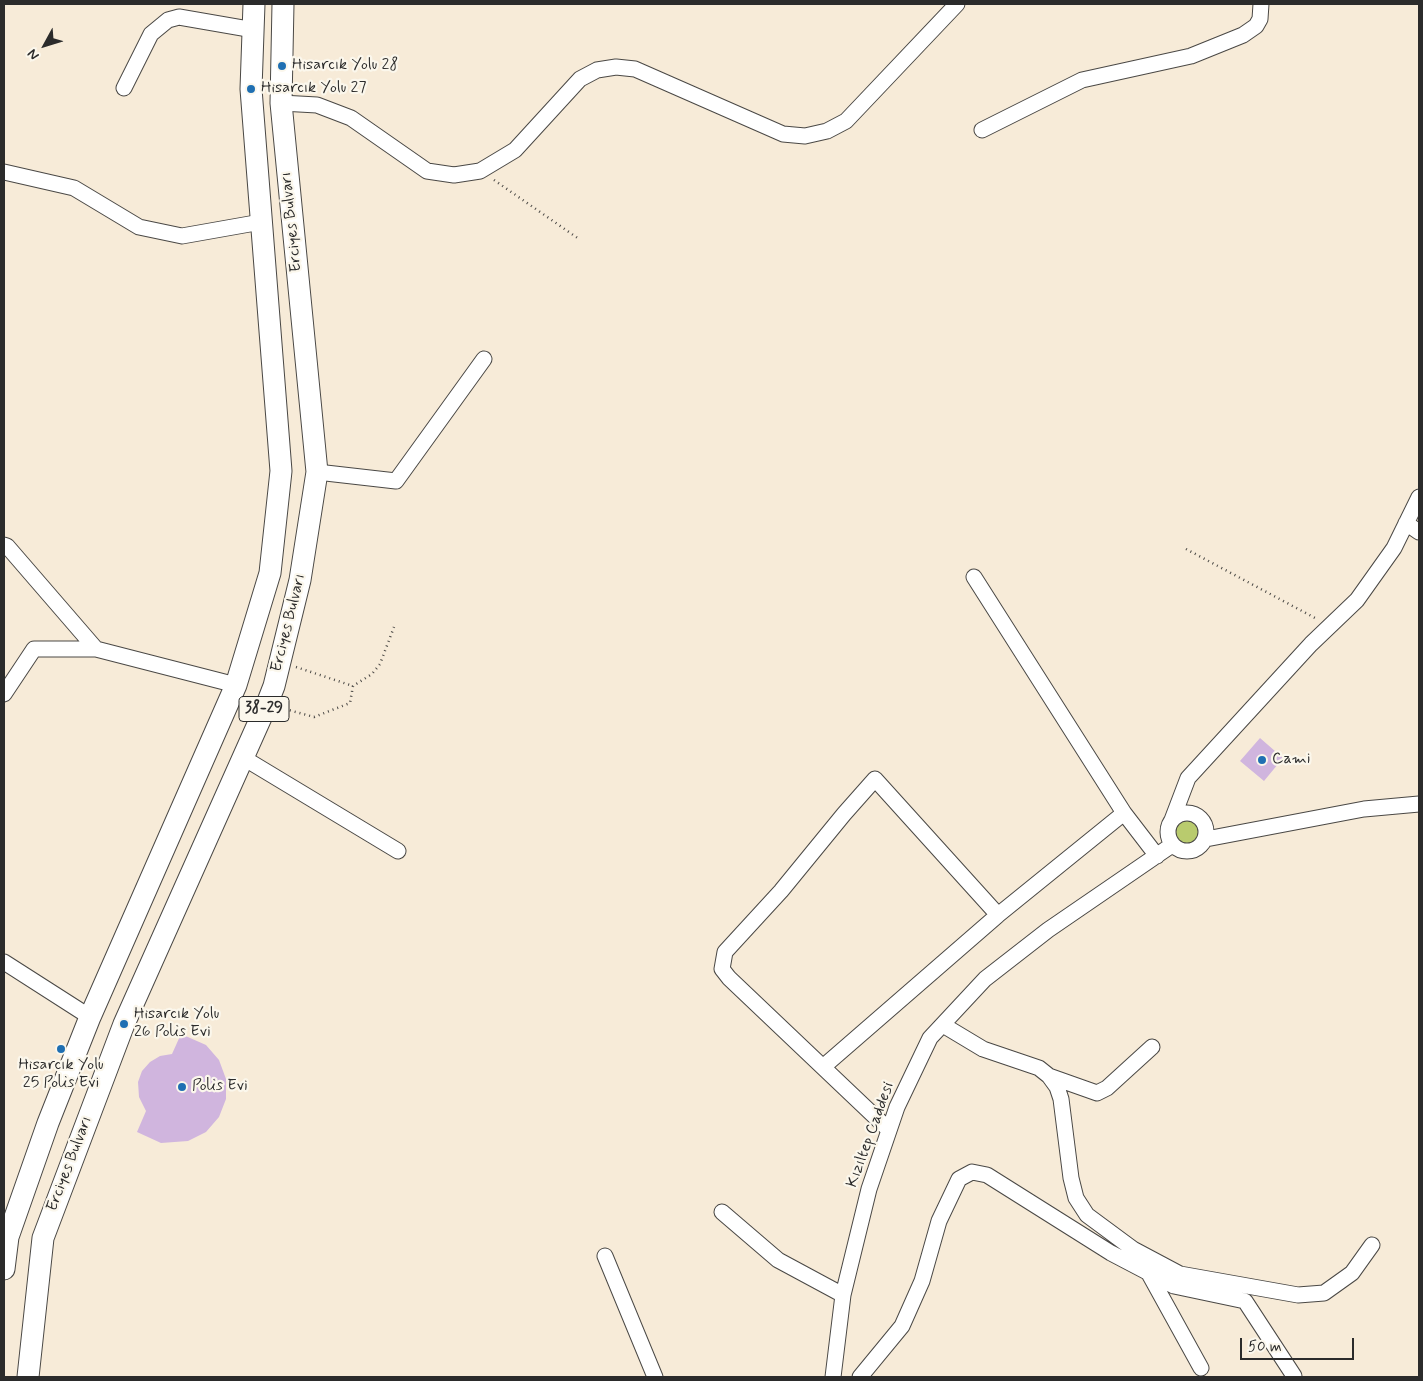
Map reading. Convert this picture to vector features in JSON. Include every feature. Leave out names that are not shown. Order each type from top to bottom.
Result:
[{"type":"highway","name":"Erciyes Bulvarı","points":[[4,1262],[8,1237],[44,1132],[90,1017],[236,685],[270,573],[281,471],[250,89],[254,4]]},
{"type":"highway","name":"Erciyes Bulvarı","points":[[28,1377],[42,1238],[124,1024],[267,704],[280,662],[300,580],[317,472],[280,103],[283,4]]},
{"type":"street","points":[[280,103],[317,106],[351,118],[427,171],[454,176],[480,171],[515,150],[580,79],[597,70],[616,67],[635,69],[783,134],[805,136],[827,132],[846,121],[957,4]]},
{"type":"street","points":[[982,130],[1082,80],[1191,56],[1243,35],[1256,26],[1260,19],[1261,4]]},
{"type":"street","points":[[124,88],[151,34],[168,20],[179,17],[254,30]]},
{"type":"street","points":[[4,172],[74,188],[139,227],[182,236],[260,222]]},
{"type":"street","points":[[317,472],[396,482],[484,359]]},
{"type":"street","points":[[1419,497],[1394,548],[1357,600],[1329,626],[1188,778],[1168,832],[1172,845],[1178,849],[1191,851],[1197,849],[1206,839],[1364,809],[1419,804]]},
{"type":"street","points":[[1406,523],[1419,532]]},
{"type":"street","points":[[4,545],[7,546],[96,649]]},
{"type":"street","points":[[974,576],[1124,813],[1157,856]]},
{"type":"street","points":[[4,694],[34,649],[96,649],[236,685]]},
{"type":"street","points":[[242,757],[398,851]]},
{"type":"street","points":[[889,1130],[729,978],[722,969],[722,958],[875,779],[998,915]]},
{"type":"street","points":[[823,1067],[998,915],[1124,813]]},
{"type":"street","points":[[1172,820],[1184,813],[1197,815],[1205,825],[1206,839]]},
{"type":"street","name":"Kızıltep Caddesi","points":[[833,1377],[843,1295],[869,1189],[896,1107],[930,1038],[985,979],[1048,930],[1172,845]]},
{"type":"street","points":[[4,962],[90,1017]]},
{"type":"street","points":[[943,1024],[982,1049],[1039,1068],[1049,1076],[1057,1087],[1061,1098],[1071,1178],[1076,1198],[1088,1215],[1133,1249],[1180,1274],[1298,1295],[1324,1293],[1352,1273],[1372,1245]]},
{"type":"street","points":[[1049,1076],[1097,1093],[1107,1088],[1152,1047]]},
{"type":"street","points":[[860,1377],[902,1326],[922,1280],[939,1221],[959,1179],[972,1172],[986,1175],[1102,1248],[1174,1286],[1245,1301],[1294,1376]]},
{"type":"street","points":[[722,1212],[778,1260],[843,1295]]},
{"type":"street","points":[[605,1256],[655,1377]]},
{"type":"street","points":[[1148,1272],[1202,1368]]},
{"type":"path","points":[[480,171],[579,239]]},
{"type":"path","points":[[1186,549],[1329,626]]},
{"type":"path","points":[[267,704],[314,717],[350,703],[353,686],[372,674],[380,664],[394,627]]},
{"type":"path","points":[[280,662],[353,686]]},
{"type":"green space","points":[[1187,820],[1195,824],[1199,832],[1195,840],[1187,844],[1179,840],[1175,832],[1179,824]]},
{"type":"building","name":"Cami","points":[[1260,738],[1283,758],[1264,781],[1240,761]]},
{"type":"building","name":"Polis Evi","points":[[181,1034],[206,1045],[219,1060],[226,1079],[226,1099],[219,1117],[206,1132],[188,1141],[161,1143],[137,1132],[146,1111],[139,1097],[138,1082],[142,1071],[150,1062],[160,1056],[172,1054]]},
{"type":"place","name":"Hisarcık Yolu 28","points":[[282,66]]},
{"type":"place","name":"Hisarcık Yolu 27","points":[[251,89]]},
{"type":"place","name":"Cami","points":[[1262,760]]},
{"type":"place","name":"Hisarcık Yolu 26 Polis Evi","points":[[124,1024]]},
{"type":"place","name":"Hisarcık Yolu 25 Polis Evi","points":[[61,1049]]},
{"type":"place","name":"Polis Evi","points":[[182,1087]]}]
